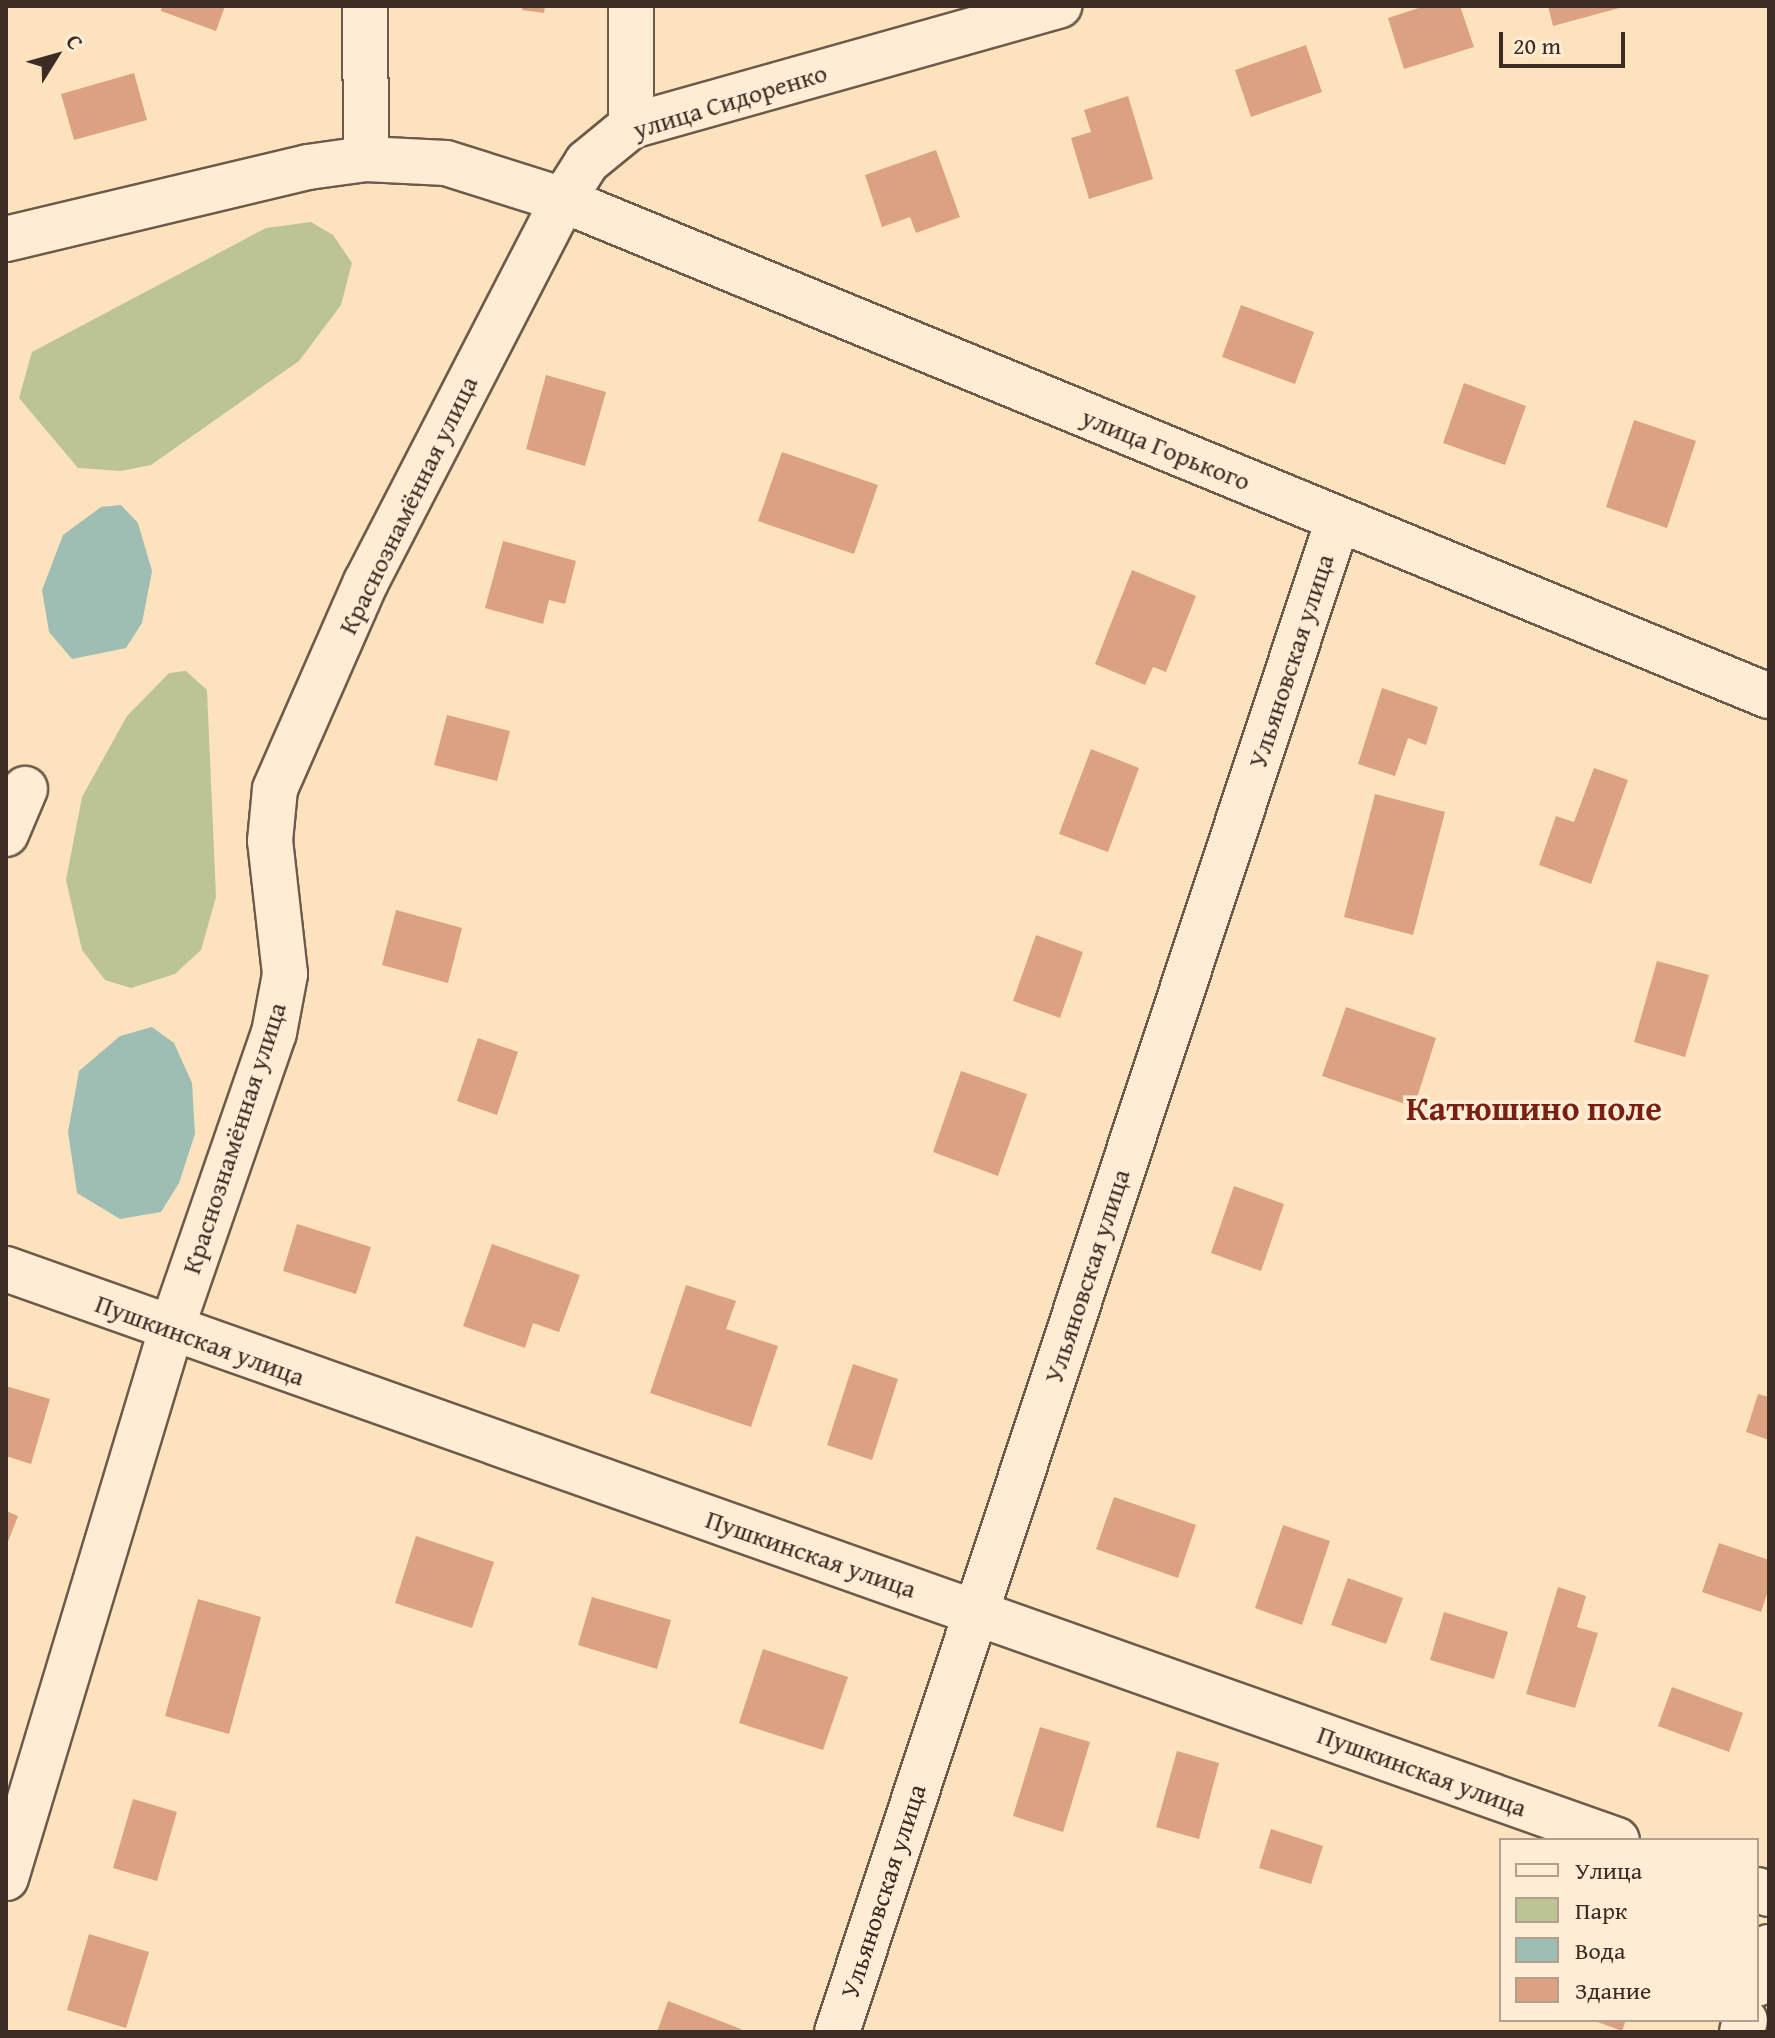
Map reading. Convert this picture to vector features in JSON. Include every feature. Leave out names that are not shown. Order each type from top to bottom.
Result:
[{"type":"street","points":[[365,6],[366,159]]},
{"type":"street","points":[[631,6],[631,126]]},
{"type":"street","name":"улица Сидоренко","points":[[563,200],[587,162],[631,126],[1059,6]]},
{"type":"street","points":[[6,239],[211,187],[366,159],[446,163],[563,200]]},
{"type":"street","name":"улица Горького","points":[[563,200],[1769,696]]},
{"type":"street","name":"Краснознамённая улица","points":[[6,1878],[171,1330],[274,1033],[285,974],[270,841],[275,789],[366,582],[563,200]]},
{"type":"street","name":"Ульяновская улица","points":[[837,2032],[1338,520]]},
{"type":"street","points":[[6,834],[25,789]]},
{"type":"street","name":"Пушкинская улица","points":[[6,1269],[1611,1838]]},
{"type":"street","points":[[1759,1978],[1769,1947]]},
{"type":"green space","points":[[311,222],[333,235],[352,263],[341,305],[299,361],[151,465],[121,471],[78,468],[19,398],[32,352],[266,228]]},
{"type":"green space","points":[[186,671],[207,690],[216,897],[201,950],[175,974],[131,988],[105,980],[82,950],[66,880],[82,797],[127,716],[169,673]]},
{"type":"water","points":[[121,505],[138,523],[152,571],[142,623],[126,648],[72,659],[49,632],[42,590],[63,535],[101,507]]},
{"type":"water","points":[[152,1027],[174,1043],[192,1083],[195,1134],[179,1183],[161,1212],[120,1219],[77,1193],[68,1132],[79,1071],[120,1036]]},
{"type":"building","points":[[162,6],[225,6],[216,31],[161,11]]},
{"type":"building","points":[[523,6],[545,6],[544,13],[522,10]]},
{"type":"building","points":[[1425,6],[1460,6],[1474,47],[1404,69],[1388,18]]},
{"type":"building","points":[[1548,6],[1622,6],[1623,7],[1553,26]]},
{"type":"building","points":[[1306,45],[1322,92],[1251,117],[1235,70]]},
{"type":"building","points":[[134,73],[147,120],[74,140],[61,94]]},
{"type":"building","points":[[1128,96],[1153,179],[1089,199],[1071,138],[1091,132],[1084,110]]},
{"type":"building","points":[[936,150],[960,217],[916,233],[910,217],[882,227],[865,175]]},
{"type":"building","points":[[1241,305],[1314,332],[1295,384],[1222,357]]},
{"type":"building","points":[[546,375],[606,392],[585,466],[526,449]]},
{"type":"building","points":[[1464,383],[1526,406],[1505,465],[1443,443]]},
{"type":"building","points":[[1634,420],[1696,441],[1667,528],[1606,507]]},
{"type":"building","points":[[782,452],[878,485],[854,554],[758,521]]},
{"type":"building","points":[[503,541],[576,561],[565,604],[549,600],[543,624],[485,608]]},
{"type":"building","points":[[1132,570],[1196,596],[1166,672],[1153,667],[1145,685],[1095,664]]},
{"type":"building","points":[[1382,688],[1438,707],[1426,745],[1408,738],[1395,776],[1358,764]]},
{"type":"building","points":[[447,715],[510,731],[497,781],[434,765]]},
{"type":"building","points":[[1091,749],[1139,768],[1108,852],[1059,834]]},
{"type":"building","points":[[1594,768],[1628,780],[1591,884],[1539,865],[1556,816],[1574,822]]},
{"type":"building","points":[[1375,794],[1445,812],[1413,935],[1344,917]]},
{"type":"building","points":[[396,910],[462,928],[448,983],[382,965]]},
{"type":"building","points":[[1036,935],[1083,952],[1060,1018],[1013,1001]]},
{"type":"building","points":[[1657,961],[1709,975],[1685,1057],[1634,1042]]},
{"type":"building","points":[[1346,1007],[1436,1038],[1414,1107],[1322,1076]]},
{"type":"building","points":[[478,1038],[518,1052],[497,1115],[457,1101]]},
{"type":"building","points":[[961,1071],[1027,1094],[998,1176],[933,1152]]},
{"type":"building","points":[[1234,1186],[1284,1204],[1261,1271],[1211,1253]]},
{"type":"building","points":[[297,1224],[371,1247],[356,1294],[283,1271]]},
{"type":"building","points":[[492,1244],[580,1275],[559,1332],[533,1323],[525,1348],[463,1326]]},
{"type":"building","points":[[686,1285],[736,1301],[726,1329],[778,1346],[751,1427],[650,1393]]},
{"type":"building","points":[[853,1364],[898,1379],[872,1460],[827,1445]]},
{"type":"building","points":[[6,1386],[50,1399],[31,1464],[6,1456]]},
{"type":"building","points":[[1758,1394],[1769,1397],[1769,1440],[1746,1432]]},
{"type":"building","points":[[1114,1497],[1196,1525],[1178,1578],[1096,1549]]},
{"type":"building","points":[[6,1511],[18,1516],[6,1547]]},
{"type":"building","points":[[1283,1525],[1330,1541],[1302,1625],[1255,1608]]},
{"type":"building","points":[[416,1536],[494,1562],[472,1628],[395,1603]]},
{"type":"building","points":[[1719,1543],[1769,1560],[1769,1588],[1761,1612],[1702,1592]]},
{"type":"building","points":[[1348,1578],[1403,1598],[1386,1644],[1331,1625]]},
{"type":"building","points":[[1558,1587],[1586,1596],[1577,1627],[1598,1633],[1575,1708],[1526,1694]]},
{"type":"building","points":[[592,1597],[671,1620],[657,1669],[578,1645]]},
{"type":"building","points":[[198,1599],[261,1617],[229,1734],[165,1716]]},
{"type":"building","points":[[1444,1612],[1508,1632],[1494,1679],[1430,1660]]},
{"type":"building","points":[[763,1649],[848,1677],[823,1750],[739,1723]]},
{"type":"building","points":[[1672,1687],[1743,1713],[1729,1752],[1658,1726]]},
{"type":"building","points":[[1040,1727],[1090,1742],[1063,1832],[1013,1816]]},
{"type":"building","points":[[1177,1751],[1219,1763],[1199,1839],[1156,1827]]},
{"type":"building","points":[[133,1799],[177,1812],[157,1881],[113,1868]]},
{"type":"building","points":[[1271,1829],[1323,1846],[1311,1884],[1259,1868]]},
{"type":"building","points":[[89,1934],[149,1952],[126,2028],[67,2010]]},
{"type":"building","points":[[668,2001],[741,2029],[740,2032],[657,2032]]},
{"type":"building","points":[[1597,2022],[1625,2022],[1622,2031]]},
{"type":"district","name":"Катюшино поле","points":[[1534,1108]]}]
